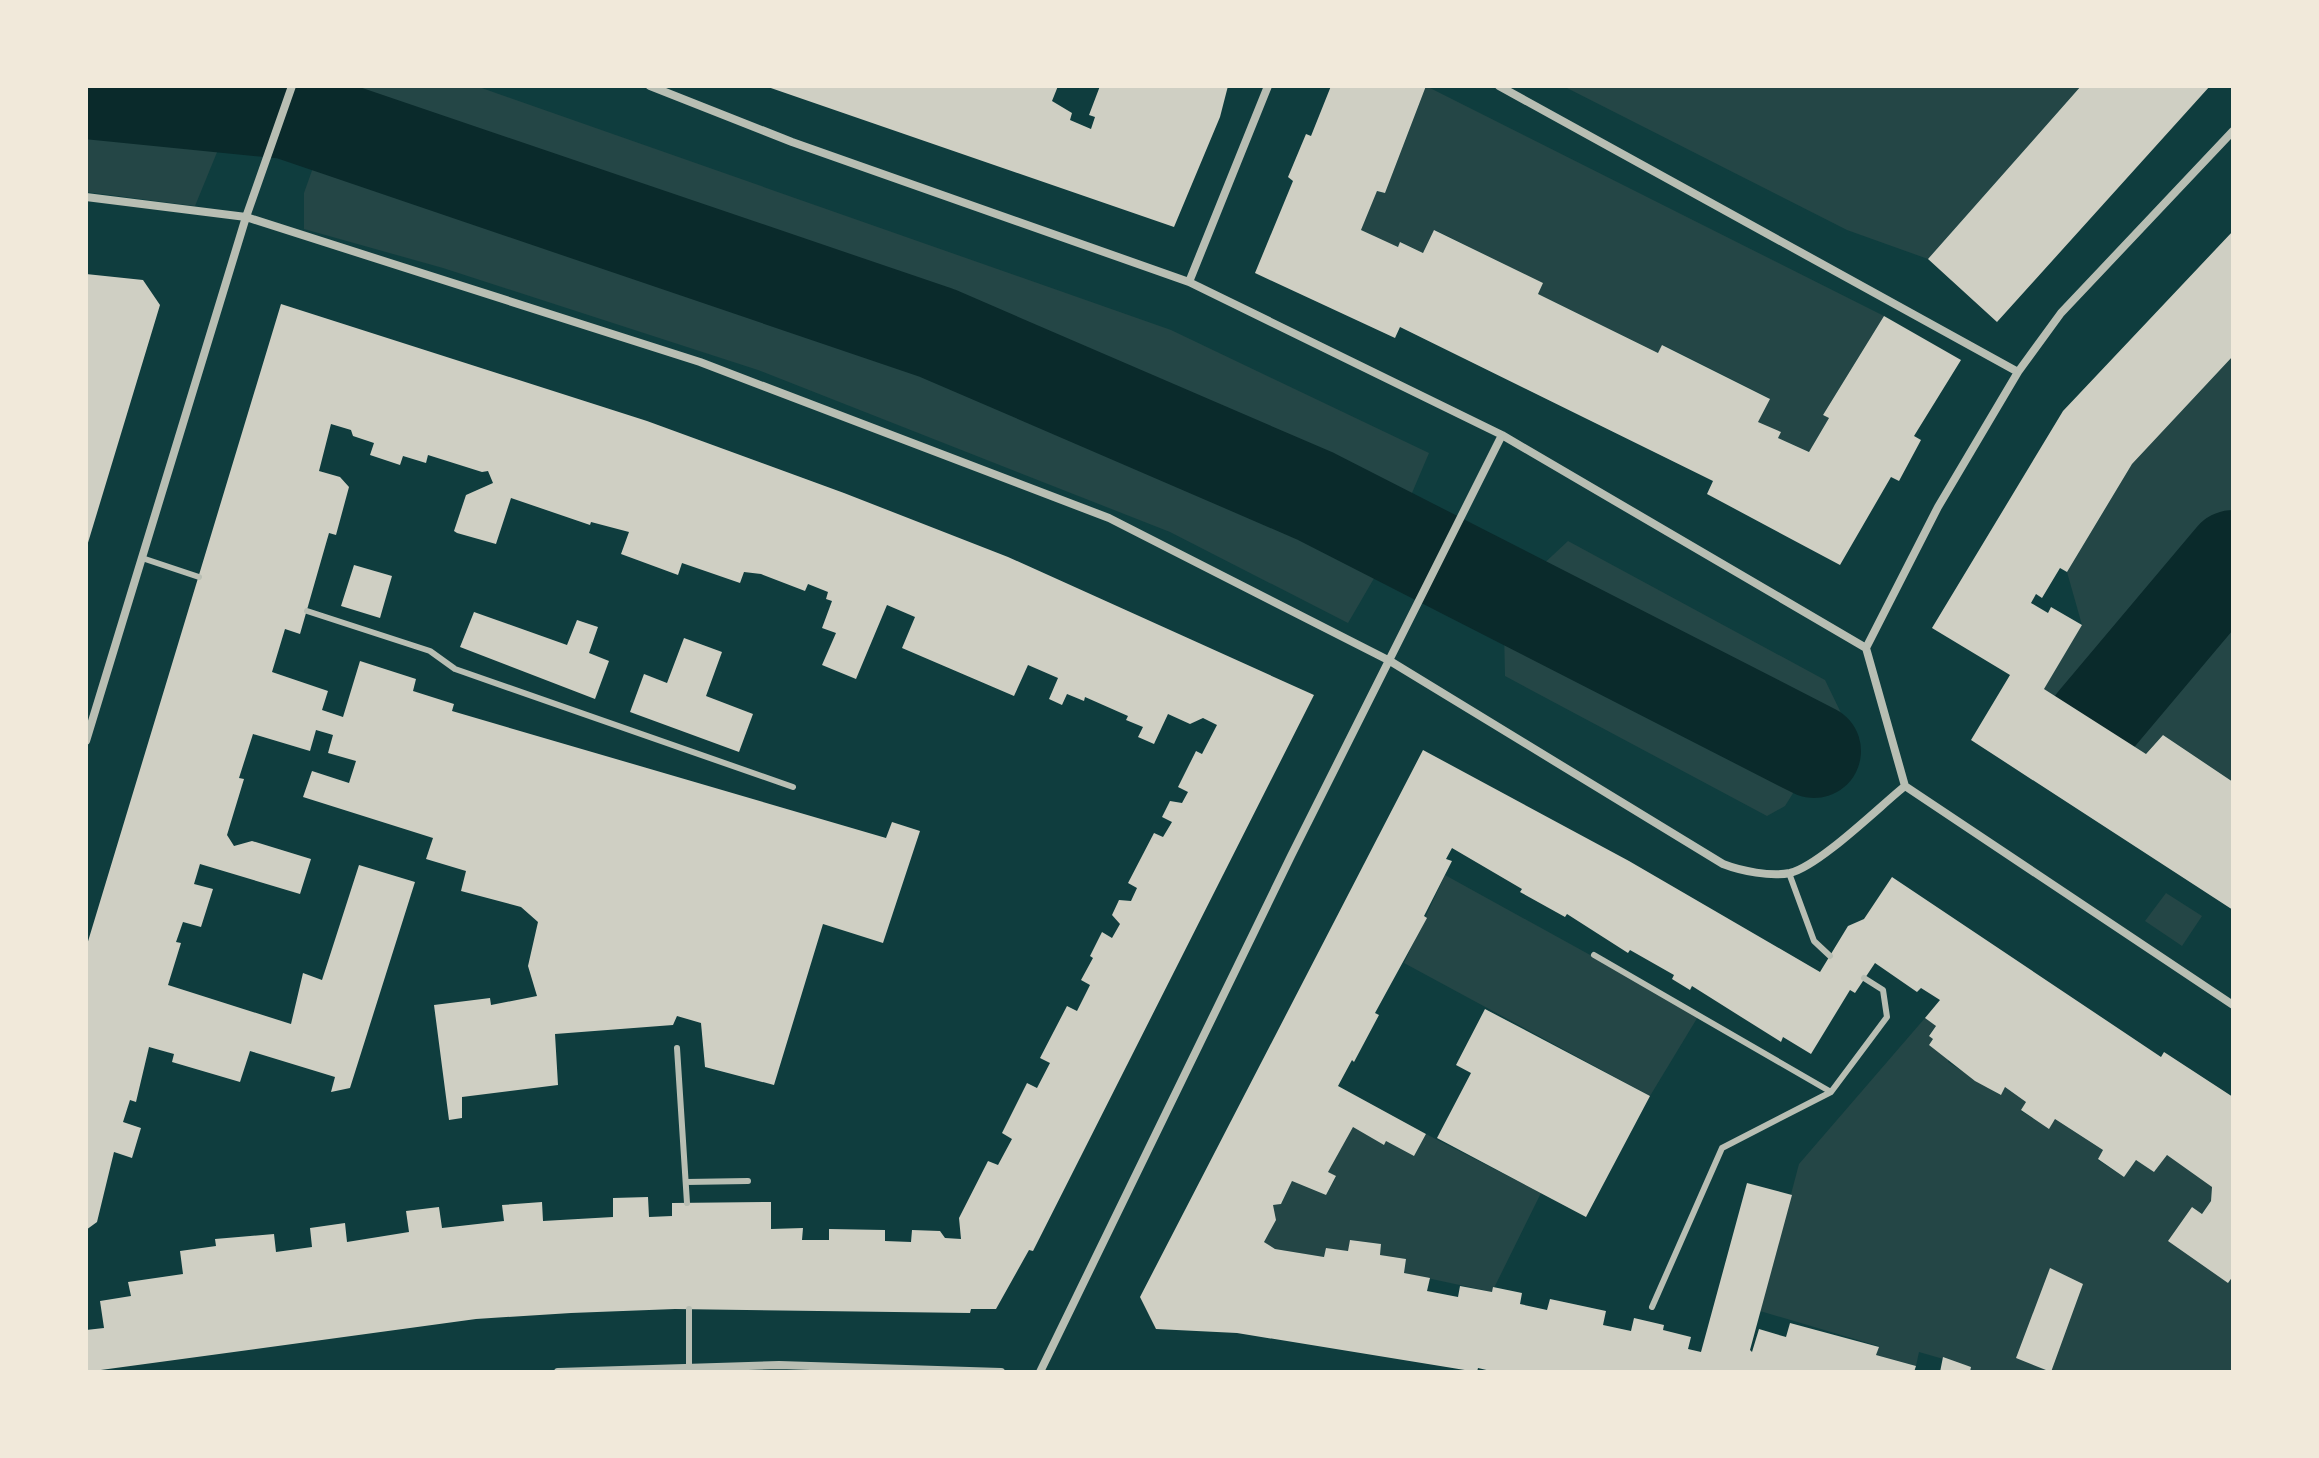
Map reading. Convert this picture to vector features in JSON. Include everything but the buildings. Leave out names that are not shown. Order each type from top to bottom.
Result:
[{"type":"street","points":[[86,741],[246,217],[292,86]]},
{"type":"street","points":[[650,86],[792,142],[1189,282],[1502,435],[1866,648]]},
{"type":"street","points":[[1189,282],[1268,86]]},
{"type":"street","points":[[1499,86],[2018,372]]},
{"type":"street","points":[[2233,131],[2061,313],[2018,372],[1938,507],[1866,648],[1905,786],[2233,1005]]},
{"type":"street","points":[[86,197],[246,217],[700,362],[1109,518],[1390,661],[1723,864],[1739,870],[1789,873],[1808,865],[1905,786]]},
{"type":"street","points":[[1040,1372],[1284,869],[1502,435]]},
{"type":"street","points":[[558,1372],[779,1365],[1001,1372]]},
{"type":"lane","points":[[1518,97],[1523,86]]},
{"type":"lane","points":[[142,558],[199,577]]},
{"type":"lane","points":[[307,611],[430,651],[455,669],[793,787]]},
{"type":"lane","points":[[1789,873],[1814,941],[1830,956]]},
{"type":"lane","points":[[1594,955],[1831,1092]]},
{"type":"lane","points":[[1652,1307],[1722,1148],[1831,1092],[1887,1017],[1883,990],[1864,978]]},
{"type":"lane","points":[[677,1048],[687,1203]]},
{"type":"lane","points":[[686,1182],[748,1181]]},
{"type":"lane","points":[[689,1309],[689,1368]]},
{"type":"shaded area","points":[[86,86],[240,86],[238,101],[195,206],[86,192]]},
{"type":"shaded area","points":[[342,86],[476,86],[1171,330],[1429,453],[1380,568],[1348,623],[1170,532],[758,370],[443,268],[304,229],[304,193]]},
{"type":"shaded area","points":[[1426,86],[1884,316],[1823,415],[1829,418],[1809,452],[1778,438],[1780,432],[1758,422],[1769,398],[1663,345],[1658,353],[1538,294],[1542,283],[1435,230],[1423,253],[1401,242],[1398,247],[1361,230],[1377,191],[1385,193]]},
{"type":"shaded area","points":[[1563,86],[2081,86],[1928,259],[1847,230]]},
{"type":"shaded area","points":[[2233,356],[2233,782],[2163,735],[2146,754],[2044,689],[2082,625],[2067,572],[2132,464]]},
{"type":"shaded area","points":[[1568,541],[1825,680],[1842,715],[1785,806],[1767,816],[1505,676],[1504,629],[1537,570]]},
{"type":"shaded area","points":[[1445,875],[1699,1015],[1650,1096],[1404,963]]},
{"type":"shaded area","points":[[2166,893],[2202,916],[2182,946],[2145,921]]},
{"type":"shaded area","points":[[1925,1018],[1936,1026],[1929,1035],[1933,1039],[1929,1045],[1949,1059],[1948,1062],[2000,1095],[2005,1087],[2026,1102],[2021,1111],[2049,1128],[2055,1119],[2103,1150],[2098,1160],[2124,1177],[2136,1160],[2154,1172],[2167,1155],[2212,1187],[2211,1201],[2202,1214],[2192,1207],[2228,1282],[2233,1276],[2233,1372],[1970,1372],[1971,1367],[1919,1352],[1916,1366],[1876,1355],[1878,1346],[1760,1311],[1799,1164]]},
{"type":"shaded area","points":[[1352,1126],[1384,1145],[1386,1141],[1414,1156],[1426,1134],[1541,1193],[1492,1292],[1404,1273],[1406,1259],[1380,1255],[1381,1244],[1351,1240],[1348,1251],[1327,1248],[1324,1257],[1275,1249],[1264,1242],[1273,1205],[1281,1204],[1292,1181],[1326,1195],[1336,1177],[1328,1172]]},
{"type":"waterway","points":[[86,92],[287,112],[937,333],[1315,496],[1814,751]]},
{"type":"waterway","points":[[2094,722],[2233,557]]}]
